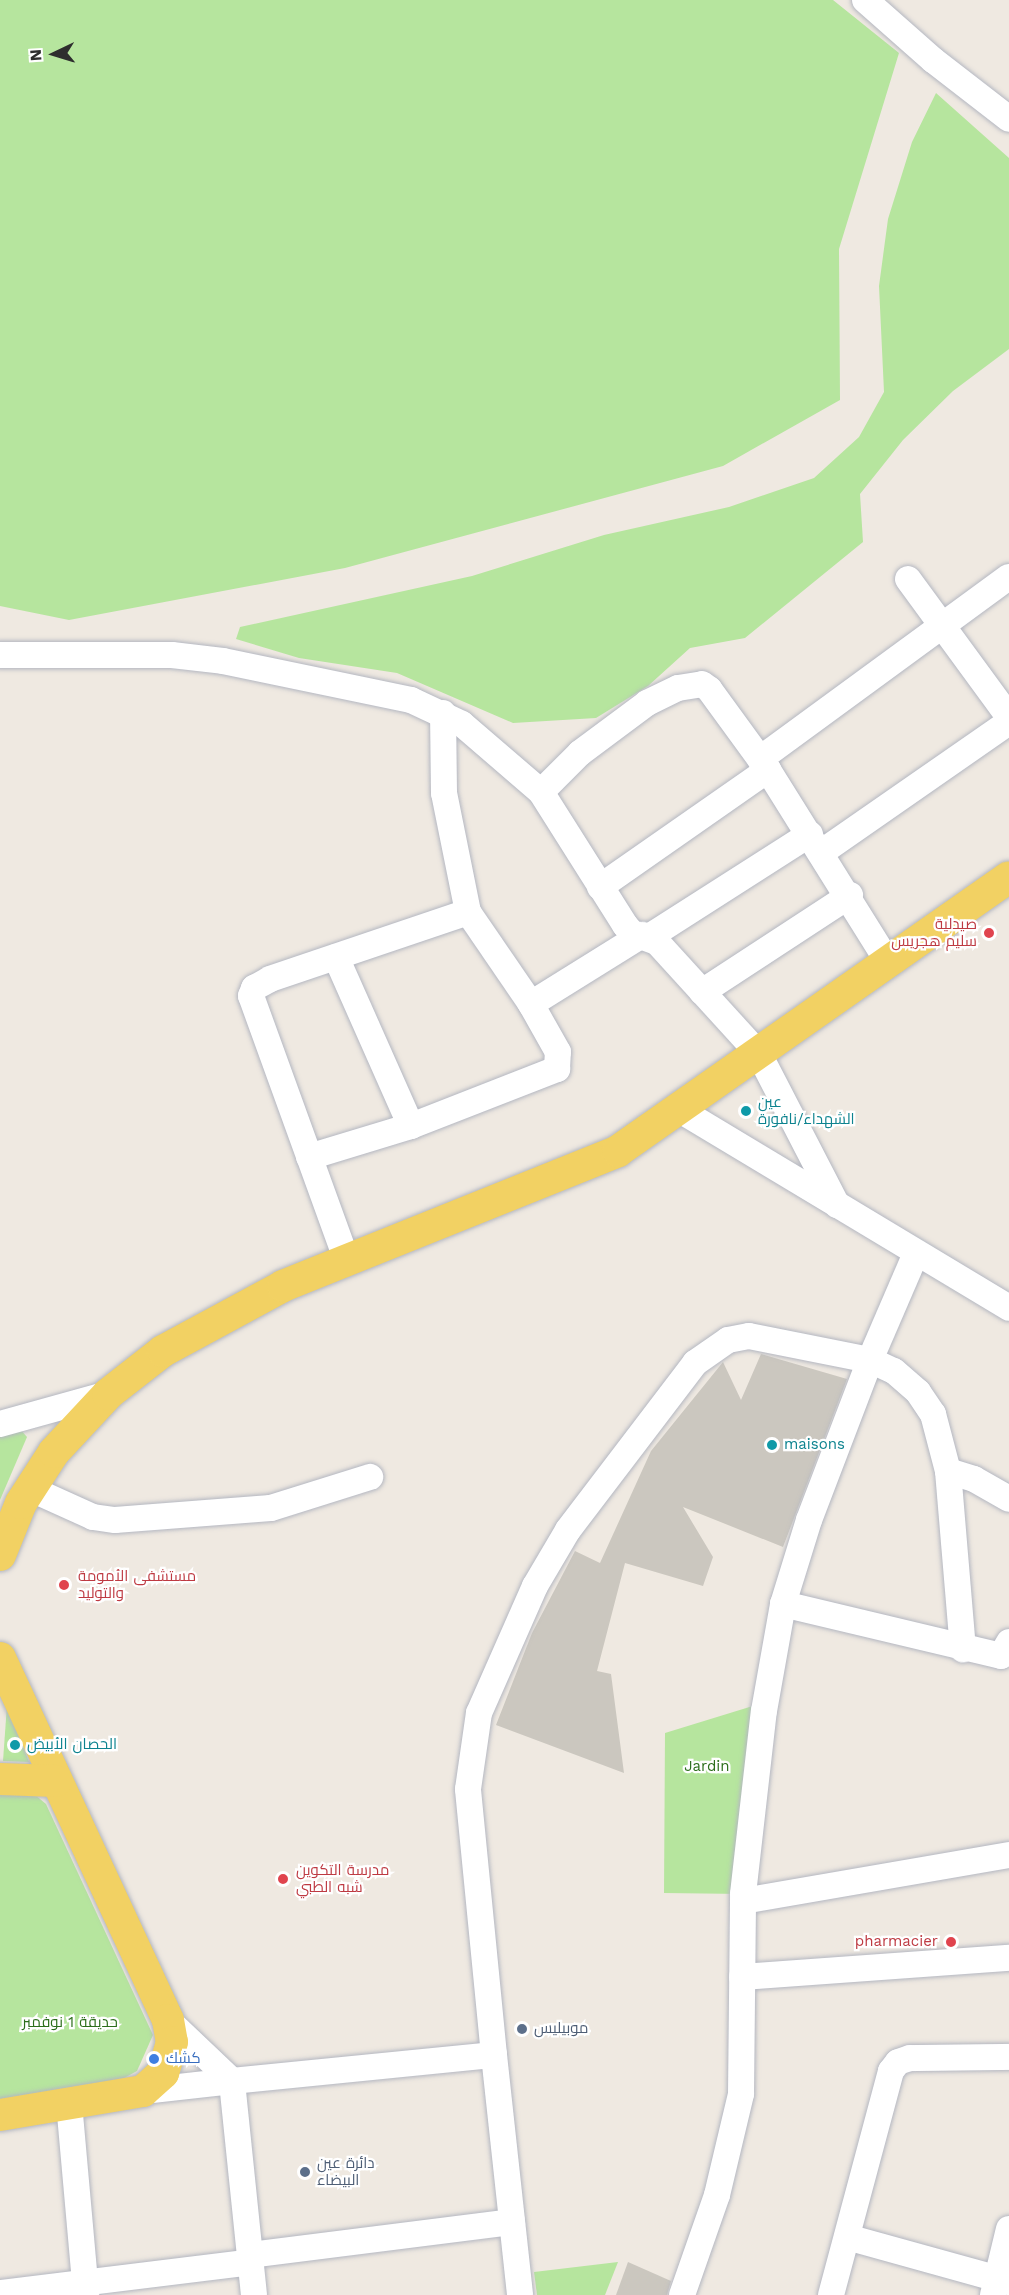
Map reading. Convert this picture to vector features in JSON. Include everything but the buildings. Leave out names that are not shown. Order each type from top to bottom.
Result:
[{"type":"main road","points":[[0,1555],[30,1489],[54,1452],[108,1394],[163,1351],[214,1320],[347,1261],[572,1172],[618,1151],[680,1110],[1009,877]]},
{"type":"main road","points":[[0,1659],[168,2020],[172,2042],[170,2058],[163,2073],[143,2091],[0,2115]]},
{"type":"main road","points":[[0,1779],[56,1781]]},
{"type":"street","points":[[865,0],[926,55],[1009,119]]},
{"type":"street","points":[[600,887],[764,765],[942,624],[1009,577]]},
{"type":"street","points":[[908,579],[1009,717]]},
{"type":"street","points":[[0,655],[172,656],[223,661],[411,700],[443,713],[462,724],[541,792],[625,926],[645,936],[702,992],[759,1054],[837,1205]]},
{"type":"street","points":[[541,792],[580,753],[646,703],[678,688],[702,684],[710,689],[764,765],[850,895],[888,962]]},
{"type":"street","points":[[309,1158],[411,1126],[557,1069],[558,1052],[531,1004],[468,912],[444,793],[443,713]]},
{"type":"street","points":[[531,1004],[645,936],[816,843],[1009,722]]},
{"type":"street","points":[[702,992],[850,895]]},
{"type":"street","points":[[347,1261],[251,996],[254,988],[270,979],[468,912]]},
{"type":"street","points":[[336,957],[411,1126]]},
{"type":"street","points":[[680,1110],[1009,1308]]},
{"type":"street","points":[[682,2295],[733,2138],[742,2083],[743,1901],[764,1711],[783,1604],[809,1520],[870,1360],[916,1253]]},
{"type":"street","points":[[520,2295],[468,1789],[479,1713],[535,1586],[568,1530],[695,1363],[728,1340],[748,1336],[870,1360],[894,1371],[928,1407],[941,1438],[948,1471],[963,1649]]},
{"type":"street","points":[[0,1424],[108,1394]]},
{"type":"street","points":[[948,1471],[974,1479],[1009,1498]]},
{"type":"street","points":[[30,1489],[93,1516],[115,1520],[271,1508],[370,1477]]},
{"type":"street","points":[[783,1604],[963,1649],[1006,1653]]},
{"type":"street","points":[[743,1901],[1009,1855]]},
{"type":"street","points":[[742,1977],[1009,1958]]},
{"type":"street","points":[[168,2020],[232,2081],[254,2295]]},
{"type":"street","points":[[143,2091],[494,2055]]},
{"type":"street","points":[[831,2295],[891,2072],[898,2062],[910,2058],[1009,2057]]},
{"type":"street","points":[[69,2103],[85,2288]]},
{"type":"street","points":[[0,2293],[85,2288],[250,2259],[512,2222]]},
{"type":"street","points":[[847,2237],[1000,2286],[1009,2229]]},
{"type":"green space","points":[[0,0],[833,0],[899,53],[839,249],[840,400],[723,466],[345,568],[69,620],[0,606]]},
{"type":"green space","points":[[936,93],[1009,158],[1009,349],[953,391],[903,440],[860,494],[863,542],[745,638],[690,648],[648,686],[596,718],[513,723],[397,673],[299,658],[236,639],[240,627],[472,576],[604,535],[729,507],[814,478],[859,437],[884,392],[879,286],[888,219],[912,142]]},
{"type":"green space","points":[[20,1429],[27,1437],[0,1500],[0,1435]]},
{"type":"green space","points":[[7,1705],[29,1762],[3,1761]]},
{"type":"green space","name":"Jardin","points":[[756,1705],[743,1894],[664,1893],[665,1733]]},
{"type":"green space","name":"حديقة 1 نوفمبر","points":[[0,1794],[34,1794],[46,1804],[153,2035],[137,2071],[102,2090],[0,2101]]},
{"type":"green space","points":[[618,2262],[605,2295],[537,2295],[534,2272]]},
{"type":"place","name":"صيدلية سليم هجريس","points":[[989,933]]},
{"type":"place","name":"عين الشهداء/نافورة","points":[[746,1111]]},
{"type":"place","name":"maisons","points":[[772,1445]]},
{"type":"place","name":"مستشفى الأمومة والتوليد","points":[[64,1585]]},
{"type":"place","name":"الحصان الأبيض","points":[[15,1745]]},
{"type":"place","name":"مدرسة التكوين شبه الطبي","points":[[283,1879]]},
{"type":"place","name":"pharmacier","points":[[951,1942]]},
{"type":"place","name":"موبيليس","points":[[522,2029]]},
{"type":"place","name":"كشك","points":[[154,2059]]},
{"type":"place","name":"دائرة عين البيضاء","points":[[305,2172]]}]
